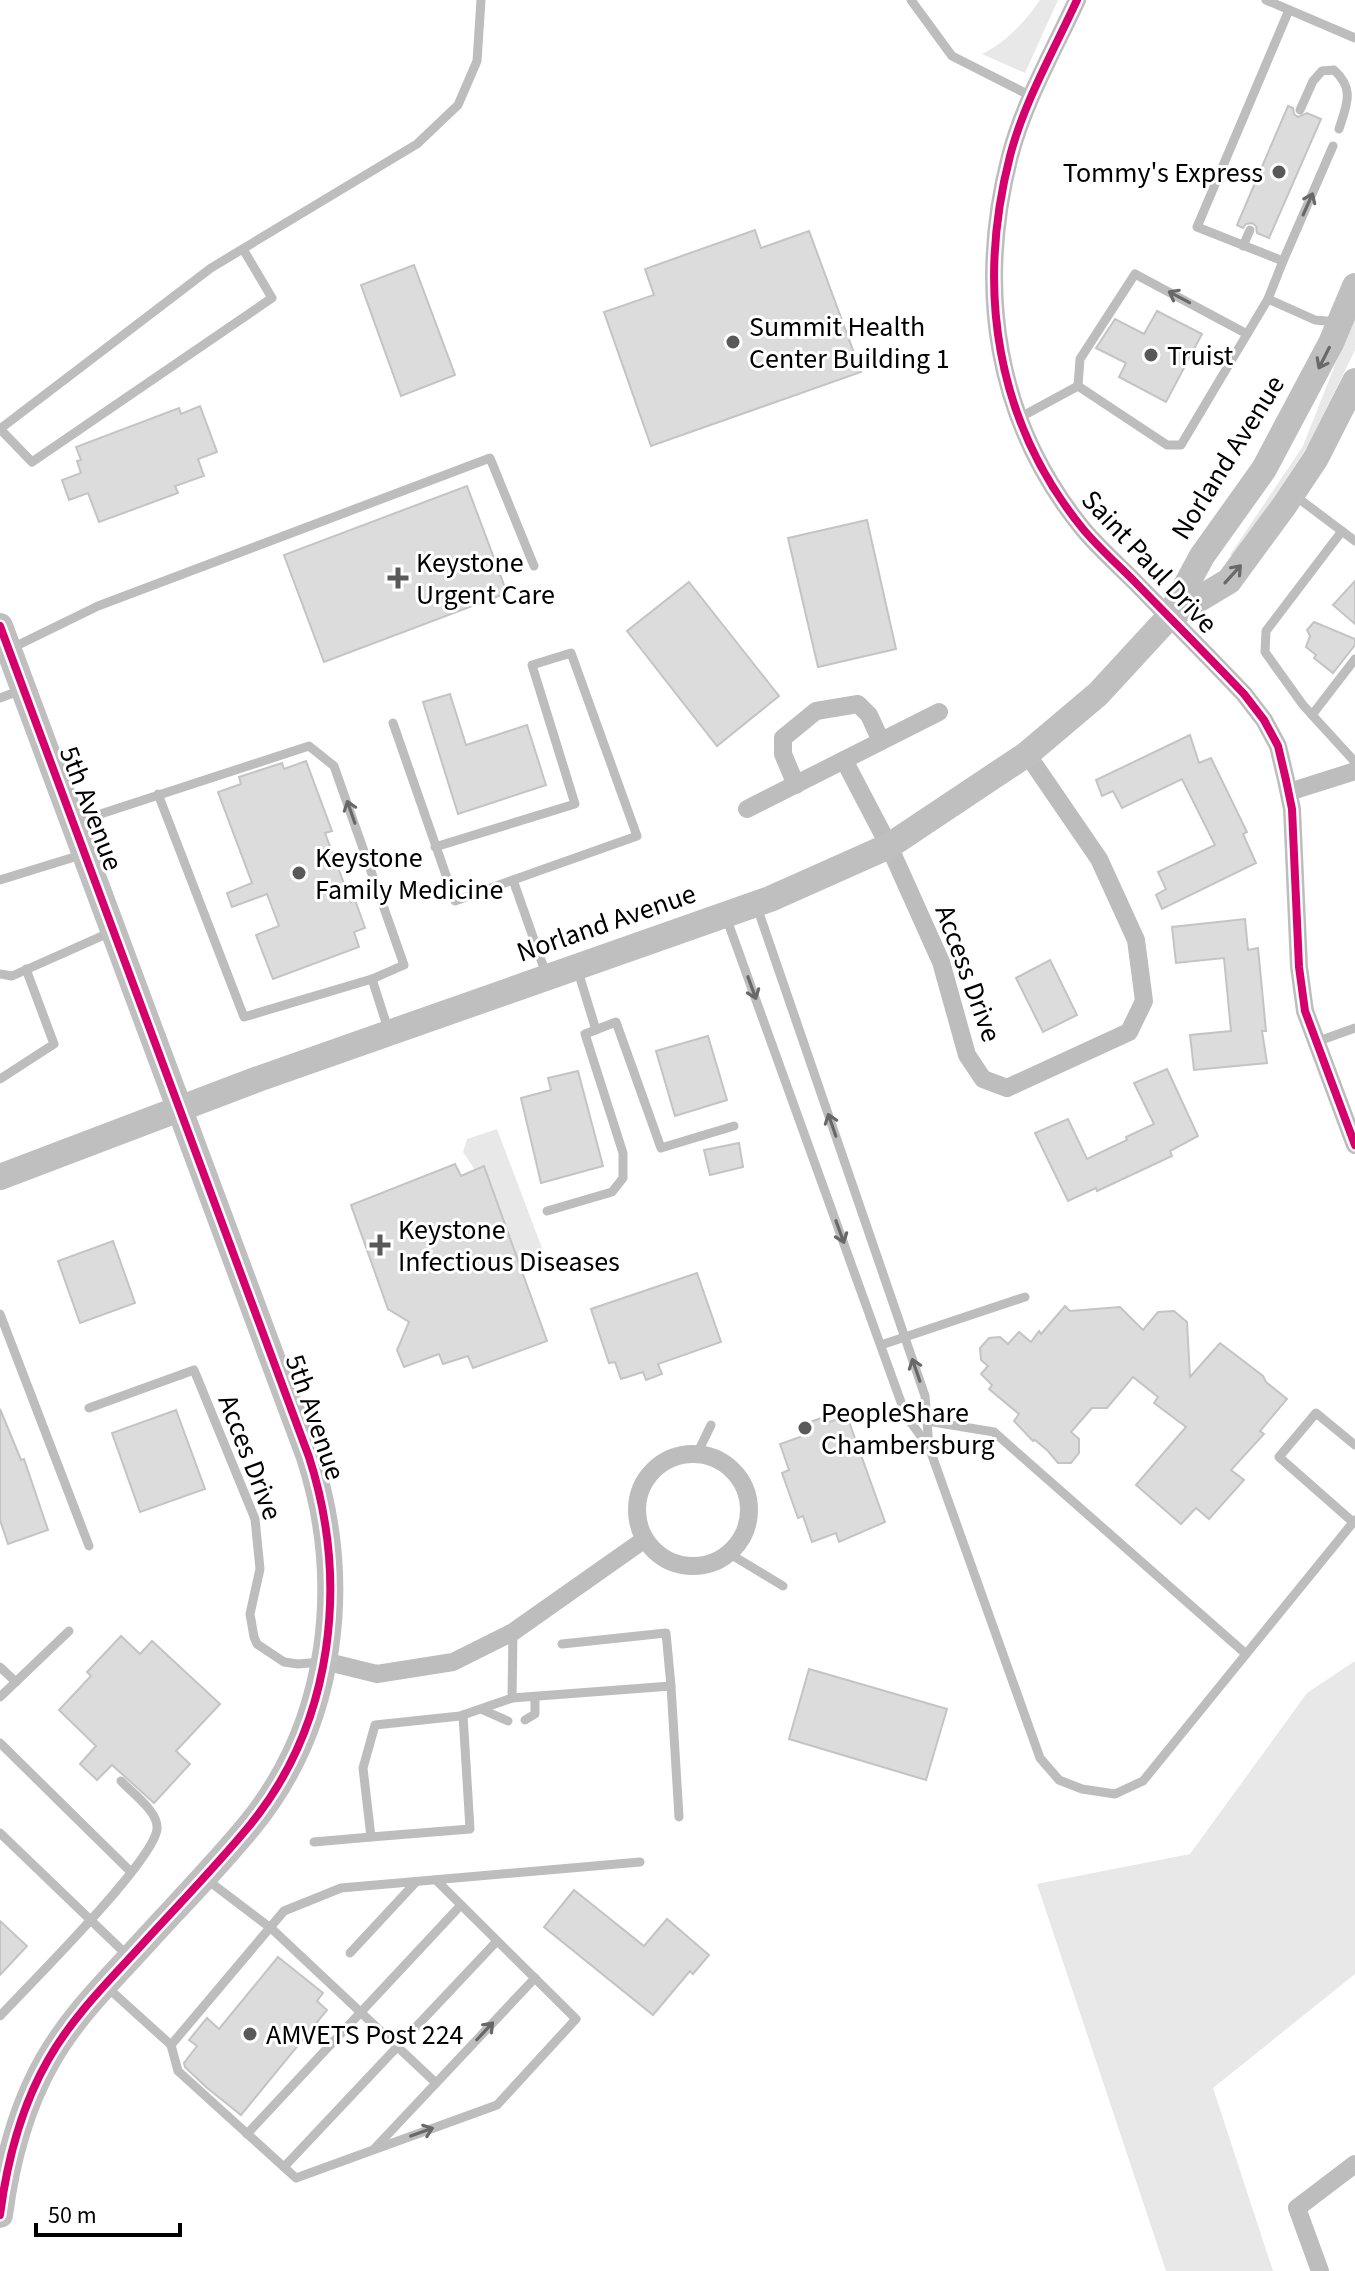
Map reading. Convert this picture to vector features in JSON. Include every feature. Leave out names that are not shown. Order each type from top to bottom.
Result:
[{"type":"main road","name":"Norland Avenue","points":[[0,1177],[389,1032],[755,904],[889,846],[1027,754],[1098,694],[1169,617],[1202,556],[1264,469],[1314,378],[1355,286]]},
{"type":"main road","name":"Norland Avenue","points":[[1169,617],[1229,581],[1316,458],[1355,381]]},
{"type":"main road","name":"5th Avenue","points":[[0,2215],[11,2152],[34,2085],[49,2056],[75,2019],[251,1825],[287,1768],[308,1720],[324,1661],[331,1615],[328,1537],[318,1483],[74,822],[12,694],[4,638]]},
{"type":"street","name":"Saint Paul Drive","points":[[1077,0],[1033,97],[1011,155],[996,225],[993,278],[1002,366],[1019,418],[1051,481],[1083,529],[1244,694],[1264,720],[1278,746],[1292,809],[1299,967],[1305,1011],[1355,1145]]},
{"type":"street","points":[[796,785],[783,754],[783,738],[816,711],[858,704],[869,715],[881,741]]},
{"type":"street","points":[[747,809],[939,712]]},
{"type":"street","name":"Access Drive","points":[[844,760],[889,846],[941,962],[967,1055],[983,1079],[1007,1088],[1129,1032],[1144,1001],[1136,940],[1099,859],[1027,754]]},
{"type":"street","points":[[1289,792],[1355,771]]},
{"type":"street","points":[[697,1454],[714,1458],[730,1467],[741,1481],[748,1498],[749,1516],[744,1534],[730,1554],[704,1566],[687,1566],[670,1562],[645,1539],[637,1506],[646,1482],[663,1463],[679,1456],[697,1454]]},
{"type":"street","points":[[324,1661],[377,1674],[453,1662],[513,1632],[645,1539]]},
{"type":"street","points":[[1320,2271],[1297,2208],[1355,2164]]},
{"type":"lane","points":[[243,249],[272,298],[32,462],[0,429],[211,268],[417,144],[458,105],[477,61],[481,0]]},
{"type":"lane","points":[[911,0],[952,56],[1033,97]]},
{"type":"lane","points":[[1266,0],[1355,38]]},
{"type":"lane","points":[[1283,261],[1197,227],[1292,11],[1301,0]]},
{"type":"lane","points":[[1300,110],[1313,81],[1322,71],[1334,70],[1345,79],[1349,94],[1339,129]]},
{"type":"lane","points":[[1078,386],[1167,445],[1181,445],[1268,299],[1333,146]]},
{"type":"lane","points":[[1243,246],[1250,230]]},
{"type":"lane","points":[[1078,386],[1080,359],[1135,274],[1247,334]]},
{"type":"lane","points":[[1268,299],[1315,320],[1340,322]]},
{"type":"lane","points":[[1019,418],[1078,386]]},
{"type":"lane","points":[[4,638],[98,606],[490,458],[534,566]]},
{"type":"lane","points":[[1292,494],[1355,541]]},
{"type":"lane","points":[[1342,531],[1266,631],[1265,652],[1312,715],[1355,762]]},
{"type":"lane","points":[[393,723],[435,847],[455,901],[637,836],[571,653],[532,665],[575,804],[435,847]]},
{"type":"lane","points":[[1312,715],[1355,659]]},
{"type":"lane","points":[[74,822],[158,794],[309,746],[334,766],[404,965],[372,979],[244,1017],[158,794]]},
{"type":"lane","points":[[0,880],[86,853]]},
{"type":"lane","points":[[513,880],[547,977]]},
{"type":"lane","points":[[755,904],[925,1396],[929,1447],[1040,1758],[1059,1780],[1082,1789],[1115,1794],[1143,1781],[1354,1521],[1279,1457],[1316,1413],[1355,1445]]},
{"type":"lane","points":[[725,914],[906,1416],[929,1447]]},
{"type":"lane","points":[[0,974],[12,976],[114,930]]},
{"type":"lane","points":[[577,966],[596,1030]]},
{"type":"lane","points":[[0,1079],[54,1044],[26,969]]},
{"type":"lane","points":[[372,979],[389,1032]]},
{"type":"lane","points":[[547,1211],[612,1192],[623,1178],[623,1153],[585,1034],[616,1022],[661,1148],[734,1126]]},
{"type":"lane","points":[[1316,1042],[1355,1028]]},
{"type":"lane","points":[[881,1345],[1025,1297]]},
{"type":"lane","points":[[0,1314],[89,1546]]},
{"type":"lane","name":"Acces Drive","points":[[89,1408],[194,1370],[255,1519],[260,1569],[250,1614],[254,1637],[264,1649],[284,1662],[324,1661]]},
{"type":"lane","points":[[927,1421],[994,1432],[1246,1654]]},
{"type":"lane","points":[[697,1454],[711,1425]]},
{"type":"lane","points":[[730,1554],[783,1586]]},
{"type":"lane","points":[[0,1697],[69,1631]]},
{"type":"lane","points":[[512,1698],[513,1632]]},
{"type":"lane","points":[[562,1644],[666,1633],[679,1817]]},
{"type":"lane","points":[[0,1667],[16,1682]]},
{"type":"lane","points":[[371,1837],[363,1768],[375,1725],[463,1715],[512,1698],[671,1686]]},
{"type":"lane","points":[[525,1720],[535,1714],[535,1697]]},
{"type":"lane","points":[[483,1710],[508,1721]]},
{"type":"lane","points":[[314,1842],[470,1829],[463,1715]]},
{"type":"lane","points":[[0,1743],[131,1872]]},
{"type":"lane","points":[[0,2016],[90,1920],[151,1846],[157,1827],[154,1816],[121,1781]]},
{"type":"lane","points":[[0,1833],[130,1958]]},
{"type":"lane","points":[[171,2045],[272,1929],[284,1911],[341,1888],[640,1862]]},
{"type":"lane","points":[[203,1877],[272,1929],[436,2083]]},
{"type":"lane","points":[[105,1986],[171,2045],[178,2071],[296,2178],[497,2105],[576,2019],[436,1880]]},
{"type":"lane","points":[[350,1953],[416,1882]]},
{"type":"lane","points":[[247,2134],[461,1905]]},
{"type":"lane","points":[[284,2167],[497,1941]]},
{"type":"lane","points":[[372,2150],[535,1978]]},
{"type":"shaded area","points":[[1040,0],[1058,0],[1025,73],[982,54],[1014,31]]},
{"type":"shaded area","points":[[1355,314],[1355,350],[1309,444],[1236,555],[1230,555],[1303,446]]},
{"type":"shaded area","points":[[497,1129],[545,1256],[519,1265],[475,1170],[463,1152],[467,1139]]},
{"type":"shaded area","points":[[1355,1661],[1355,1974],[1213,2088],[1273,2271],[1166,2271],[1037,1884],[1190,1854],[1307,1693]]},
{"type":"building","name":"Tommy's Express","points":[[1288,106],[1298,117],[1307,113],[1321,119],[1269,238],[1257,233],[1252,223],[1243,228],[1237,225]]},
{"type":"building","name":"Summit Health Center Building 1","points":[[755,230],[761,248],[809,231],[861,372],[651,446],[604,312],[654,295],[645,269]]},
{"type":"building","points":[[414,265],[455,375],[401,396],[361,285]]},
{"type":"building","name":"Truist","points":[[1157,311],[1202,334],[1166,402],[1119,377],[1126,363],[1096,348],[1115,319],[1144,334]]},
{"type":"building","points":[[200,406],[217,452],[198,459],[204,476],[175,486],[178,493],[99,522],[88,493],[69,500],[62,480],[81,473],[77,461],[81,460],[76,447],[179,408],[181,414]]},
{"type":"building","points":[[467,486],[507,593],[324,662],[284,555]]},
{"type":"building","points":[[867,520],[896,649],[818,667],[788,538]]},
{"type":"building","points":[[1355,581],[1355,624],[1333,605]]},
{"type":"building","points":[[689,582],[779,696],[717,746],[627,631]]},
{"type":"building","points":[[1314,622],[1355,639],[1355,645],[1333,673],[1306,647],[1310,636],[1307,630]]},
{"type":"building","points":[[450,694],[466,745],[527,725],[546,785],[458,814],[423,702]]},
{"type":"building","points":[[1190,735],[1199,763],[1211,758],[1247,832],[1243,834],[1256,863],[1162,909],[1156,895],[1166,889],[1158,872],[1215,845],[1182,779],[1122,808],[1113,791],[1102,796],[1096,780]]},
{"type":"building","name":"Keystone Family Medicine","points":[[306,761],[332,831],[325,833],[351,902],[355,900],[365,928],[354,932],[359,947],[273,979],[256,935],[279,926],[267,894],[232,907],[227,893],[252,883],[218,792],[241,784],[239,777],[282,763],[284,769]]},
{"type":"building","points":[[1245,919],[1248,950],[1258,948],[1266,1031],[1262,1031],[1267,1063],[1194,1070],[1190,1035],[1231,1031],[1224,958],[1176,963],[1172,927]]},
{"type":"building","points":[[1050,960],[1077,1015],[1043,1032],[1016,978]]},
{"type":"building","points":[[708,1036],[727,1100],[675,1116],[656,1051]]},
{"type":"building","points":[[1167,1069],[1198,1136],[1170,1151],[1172,1156],[1068,1201],[1035,1133],[1068,1119],[1087,1159],[1127,1140],[1126,1137],[1154,1124],[1134,1083]]},
{"type":"building","points":[[578,1071],[603,1166],[541,1183],[521,1098],[551,1090],[548,1078]]},
{"type":"building","points":[[739,1143],[743,1167],[710,1175],[704,1150]]},
{"type":"building","points":[[455,1164],[461,1176],[484,1166],[547,1341],[473,1368],[468,1356],[443,1364],[439,1354],[404,1367],[397,1350],[409,1322],[388,1309],[351,1205]]},
{"type":"building","points":[[113,1241],[135,1303],[80,1323],[58,1261]]},
{"type":"building","points":[[697,1273],[721,1342],[658,1364],[662,1374],[646,1380],[643,1372],[621,1379],[615,1362],[609,1363],[591,1309]]},
{"type":"building","points":[[1065,1306],[1070,1311],[1120,1307],[1143,1330],[1158,1312],[1174,1311],[1187,1322],[1190,1377],[1220,1343],[1287,1399],[1260,1431],[1264,1434],[1231,1470],[1244,1480],[1209,1519],[1196,1508],[1181,1524],[1136,1485],[1186,1427],[1154,1403],[1158,1397],[1133,1377],[1107,1408],[1092,1408],[1071,1432],[1079,1439],[1079,1453],[1071,1463],[1058,1463],[1048,1451],[1033,1441],[1014,1421],[1019,1414],[989,1389],[992,1385],[981,1374],[988,1366],[981,1360],[980,1348],[989,1338],[1000,1337],[1008,1344],[1019,1332],[1031,1342]]},
{"type":"building","points":[[0,1409],[21,1460],[24,1459],[48,1530],[8,1544],[0,1520]]},
{"type":"building","points":[[176,1410],[205,1489],[140,1512],[112,1433]]},
{"type":"building","points":[[847,1416],[885,1522],[839,1542],[836,1533],[812,1542],[803,1516],[798,1518],[782,1473],[789,1470],[780,1444],[803,1436],[799,1426],[821,1418],[823,1424]]},
{"type":"building","points":[[121,1636],[140,1654],[152,1641],[220,1704],[176,1751],[190,1764],[154,1803],[112,1765],[97,1780],[80,1764],[96,1746],[59,1710],[91,1676],[87,1672]]},
{"type":"building","points":[[809,1669],[947,1709],[926,1780],[789,1739]]},
{"type":"building","points":[[574,1890],[644,1946],[667,1919],[709,1955],[693,1974],[690,1971],[653,2015],[544,1927]]},
{"type":"building","points":[[0,1921],[27,1946],[0,1975]]},
{"type":"building","name":"AMVETS Post 224","points":[[278,1957],[323,1993],[317,2001],[327,2010],[241,2115],[185,2067],[184,2063],[197,2046],[189,2040],[207,2018],[219,2029]]},
{"type":"cycle path","points":[[1077,0],[1031,96],[1010,156],[1000,205],[995,255],[995,304],[1001,352],[1012,398],[1030,444],[1053,487],[1083,529],[1244,694],[1264,720],[1278,746],[1292,809],[1299,967],[1305,1011],[1355,1145]]},
{"type":"cycle path","points":[[0,626],[309,1457],[321,1504],[328,1552],[330,1601],[326,1649],[316,1696],[300,1741],[278,1785],[238,1840],[95,1996],[58,2043],[38,2078],[23,2115],[11,2155],[0,2215]]},
{"type":"place","name":"Tommy's Express","points":[[1279,172]]},
{"type":"place","name":"Summit Health Center Building 1","points":[[733,342]]},
{"type":"place","name":"Truist","points":[[1151,355]]},
{"type":"place","name":"Keystone Urgent Care","points":[[398,578]]},
{"type":"place","name":"Keystone Family Medicine","points":[[299,873]]},
{"type":"place","name":"Keystone Infectious Diseases","points":[[380,1245]]},
{"type":"place","name":"PeopleShare Chambersburg","points":[[805,1428]]},
{"type":"place","name":"AMVETS Post 224","points":[[250,2034]]}]
